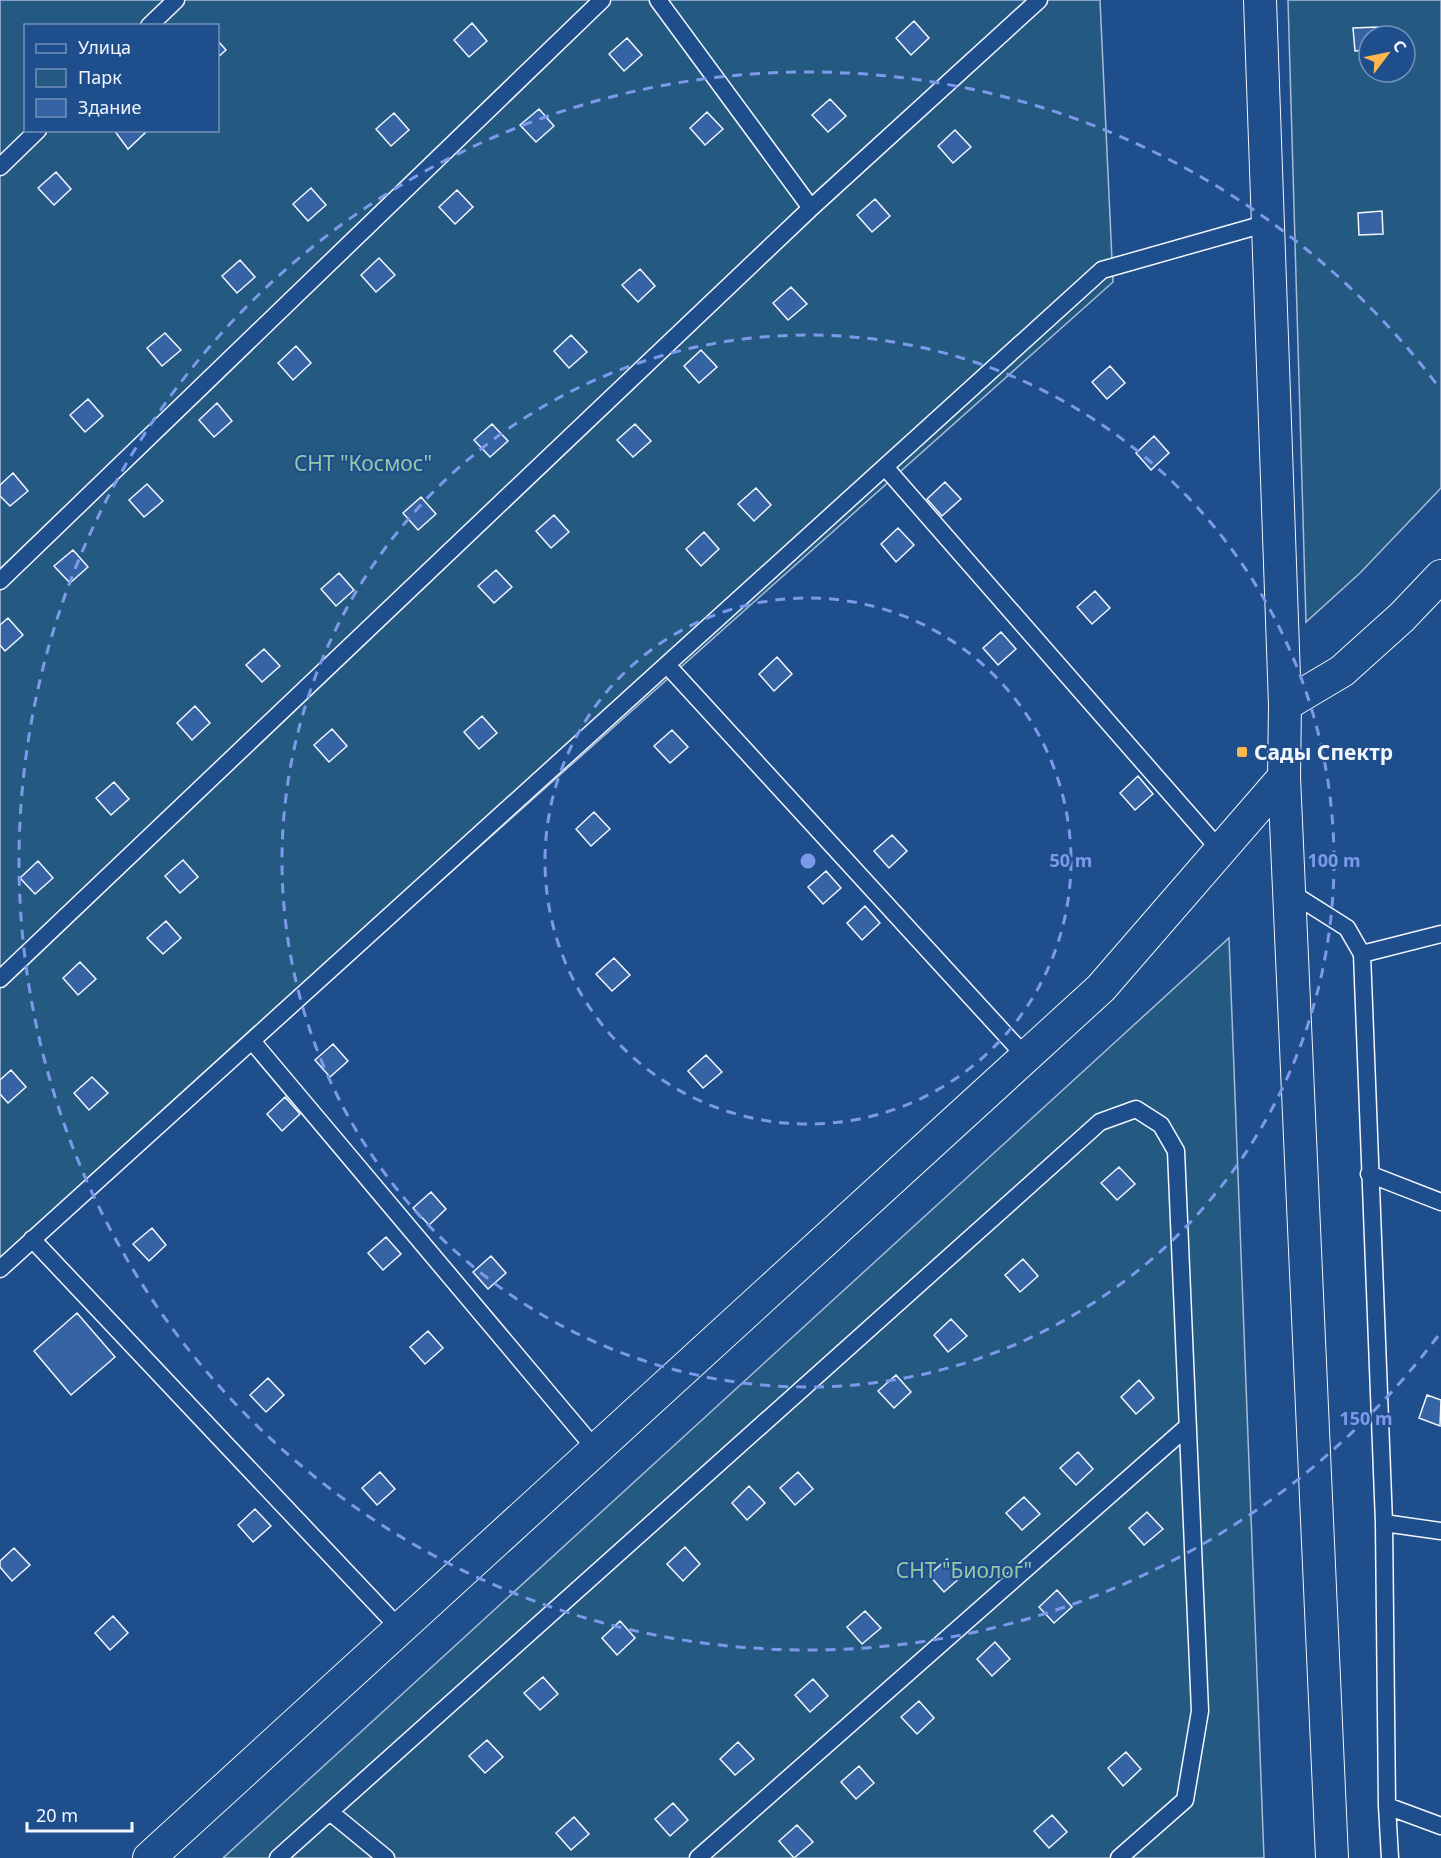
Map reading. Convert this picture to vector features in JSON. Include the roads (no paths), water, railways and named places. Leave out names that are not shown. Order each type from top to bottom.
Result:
[{"type":"street","points":[[1260,0],[1285,705],[1284,777],[1332,1858]]},
{"type":"street","points":[[1285,705],[1342,671],[1402,617],[1441,576]]},
{"type":"street","points":[[149,1858],[1101,988],[1284,777]]},
{"type":"lane","points":[[151,24],[176,0]]},
{"type":"lane","points":[[0,581],[602,0]]},
{"type":"lane","points":[[658,0],[811,208]]},
{"type":"lane","points":[[0,979],[811,208],[1039,0]]},
{"type":"lane","points":[[0,167],[36,132]]},
{"type":"lane","points":[[0,1269],[1102,270],[1268,224]]},
{"type":"lane","points":[[885,467],[1221,850]]},
{"type":"lane","points":[[667,665],[1026,1057]]},
{"type":"lane","points":[[1290,892],[1347,928],[1362,954],[1384,1523],[1387,1806],[1390,1858]]},
{"type":"lane","points":[[1362,954],[1441,934]]},
{"type":"lane","points":[[252,1041],[597,1451]]},
{"type":"lane","points":[[278,1858],[1100,1122],[1136,1109],[1161,1125],[1176,1151],[1200,1711],[1185,1800],[1119,1858]]},
{"type":"lane","points":[[1369,1174],[1441,1202]]},
{"type":"lane","points":[[32,1239],[401,1630]]},
{"type":"lane","points":[[698,1858],[1188,1426]]},
{"type":"lane","points":[[1384,1523],[1441,1531]]},
{"type":"lane","points":[[1387,1806],[1441,1826]]},
{"type":"lane","points":[[330,1812],[386,1858]]},
{"type":"place","name":"Сады Спектр","points":[[1242,752]]},
{"type":"park label","name":"СНТ \"Космос\"","points":[[363,463]]},
{"type":"park label","name":"СНТ \"Биолог\"","points":[[964,1570]]}]
